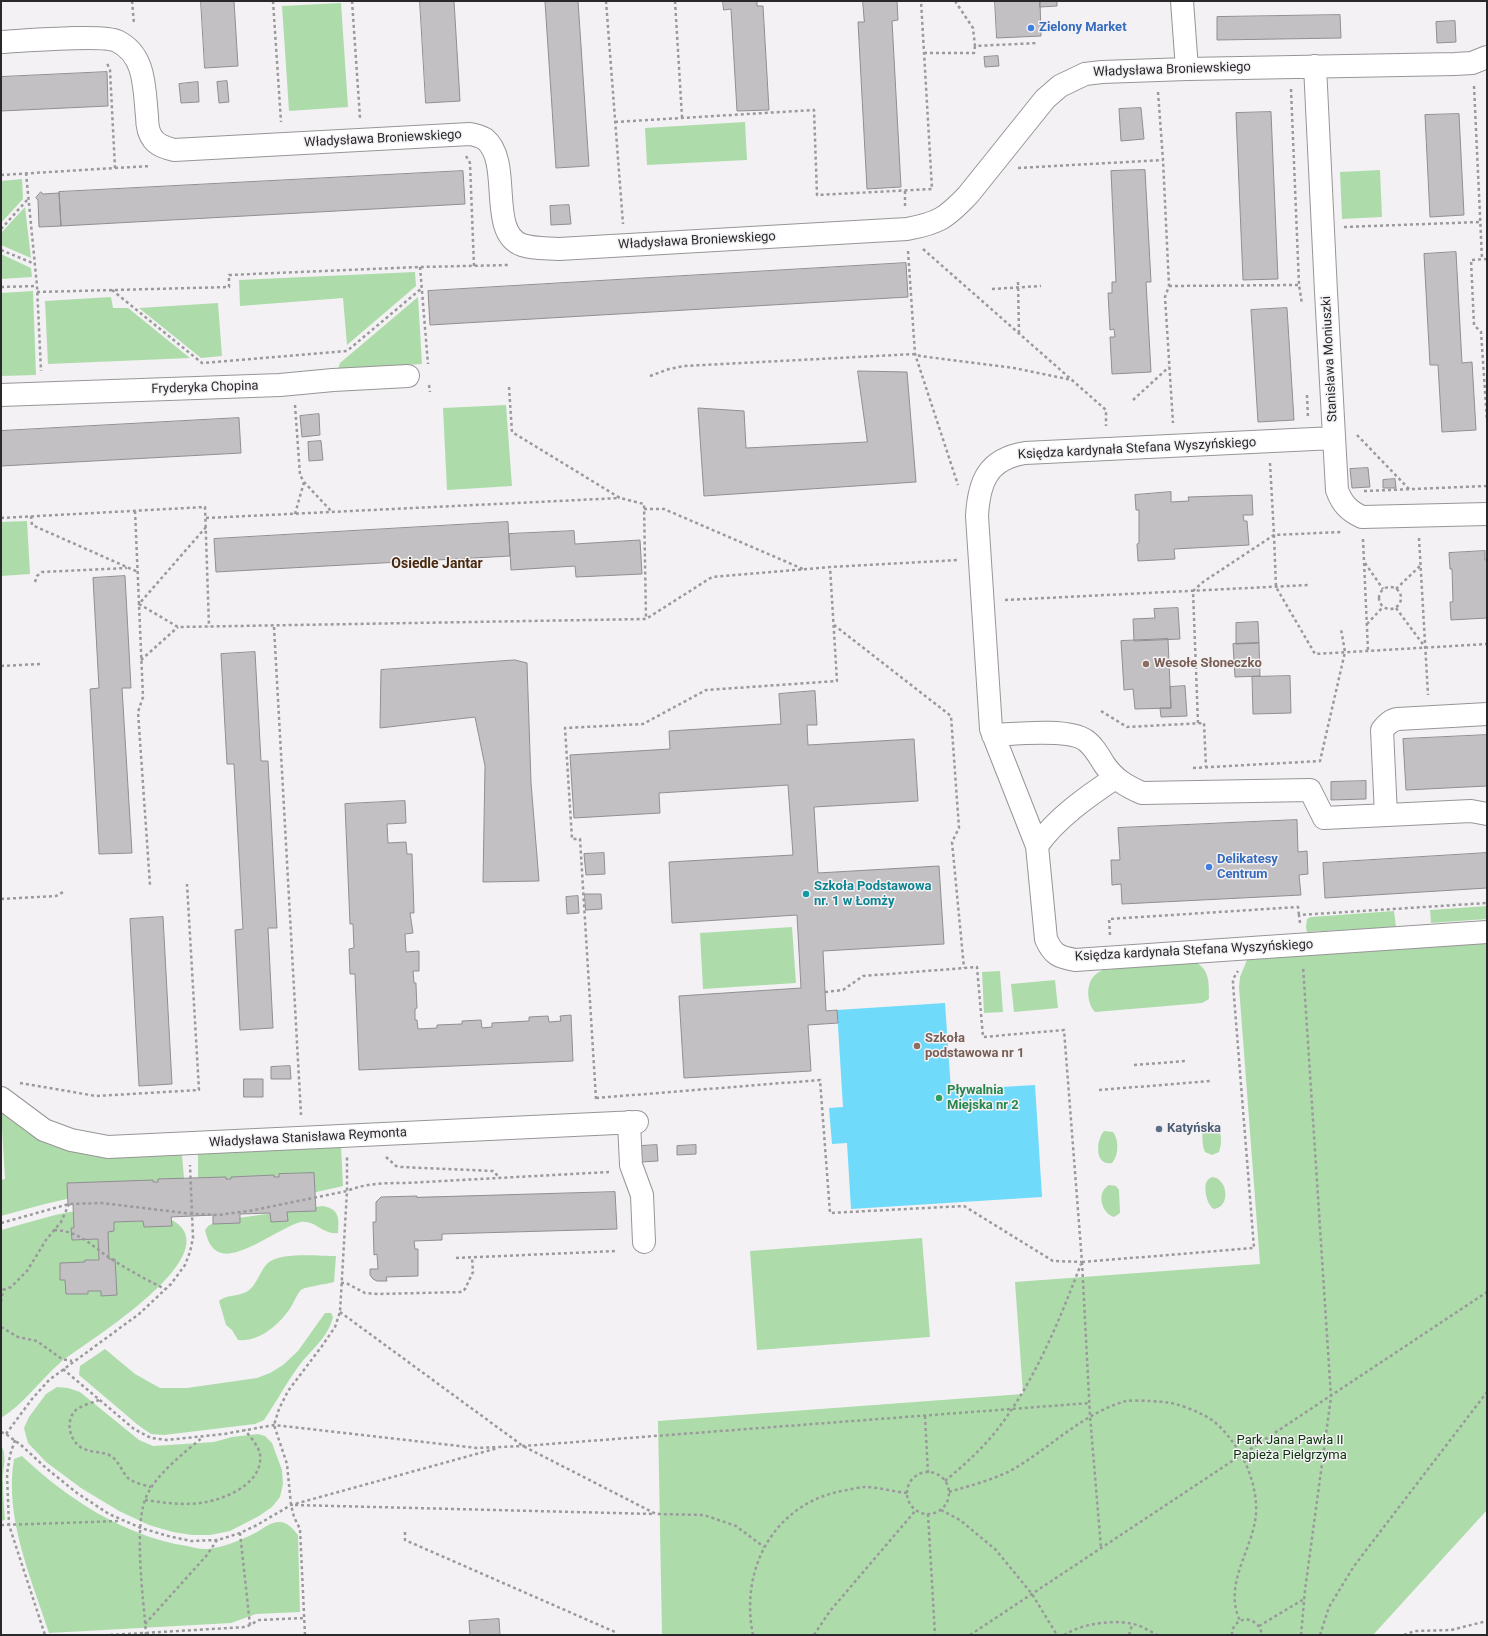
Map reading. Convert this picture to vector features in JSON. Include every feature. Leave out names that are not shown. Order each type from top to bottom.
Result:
[{"type":"street","points":[[1182,1],[1187,69]]},
{"type":"street","name":"Władysława Broniewskiego","points":[[1,42],[94,38],[116,40],[129,49],[138,60],[143,74],[148,129],[153,140],[162,146],[174,150],[470,134],[480,136],[485,139],[493,151],[498,163],[505,228],[512,238],[521,245],[534,248],[559,249],[907,229],[931,224],[953,210],[968,195],[1045,99],[1060,86],[1085,74],[1187,69],[1456,64],[1472,63],[1487,57]]},
{"type":"street","name":"Stanisława Moniuszki","points":[[1315,66],[1344,435],[1338,492],[1347,508],[1362,517],[1487,514]]},
{"type":"street","name":"Fryderyka Chopina","points":[[1,395],[280,385],[418,373]]},
{"type":"street","name":"Księdza kardynała Stefana Wyszyńskiego","points":[[1344,435],[1025,453],[1013,455],[1003,460],[992,468],[985,477],[980,488],[977,516],[991,729],[1037,846],[1046,939],[1051,950],[1061,957],[1075,960],[1487,932]]},
{"type":"street","points":[[1386,815],[1382,730],[1393,720],[1429,716],[1487,714]]},
{"type":"street","points":[[993,735],[1073,734],[1085,740],[1096,750],[1115,778],[1127,787],[1142,793],[1310,790],[1324,818],[1471,811],[1487,814]]},
{"type":"street","points":[[1037,846],[1044,836],[1058,822],[1091,794],[1115,778]]},
{"type":"street","name":"Władysława Stanisława Reymonta","points":[[1,1098],[44,1130],[70,1140],[108,1147],[633,1122],[631,1165],[642,1195],[644,1242]]},
{"type":"path","points":[[273,1],[282,144]]},
{"type":"path","points":[[352,1],[362,140]]},
{"type":"path","points":[[606,1],[624,245]]},
{"type":"path","points":[[675,1],[682,117]]},
{"type":"path","points":[[615,122],[814,110],[817,195],[932,189],[921,1]]},
{"type":"path","points":[[924,53],[974,53],[974,28],[955,1]]},
{"type":"path","points":[[974,46],[1038,44]]},
{"type":"path","points":[[104,58],[110,70],[115,168]]},
{"type":"path","points":[[1474,83],[1482,259]]},
{"type":"path","points":[[1290,84],[1299,285],[1302,305]]},
{"type":"path","points":[[462,153],[466,156],[470,163],[474,266]]},
{"type":"path","points":[[1015,168],[1163,160]]},
{"type":"path","points":[[1,175],[155,166]]},
{"type":"path","points":[[26,173],[37,286],[42,393]]},
{"type":"path","points":[[905,191],[915,354],[960,490]]},
{"type":"path","points":[[1,229],[28,199]]},
{"type":"path","points":[[1344,227],[1480,222]]},
{"type":"path","points":[[921,248],[1106,410],[1106,432]]},
{"type":"path","points":[[1,250],[35,264]]},
{"type":"path","points":[[1487,259],[1470,260],[1474,325],[1481,332],[1487,420]]},
{"type":"path","points":[[418,373],[422,288],[420,267]]},
{"type":"path","points":[[1018,282],[1020,334]]},
{"type":"path","points":[[1169,286],[1299,285]]},
{"type":"path","points":[[1,287],[37,286]]},
{"type":"path","points":[[992,289],[1041,286]]},
{"type":"path","points":[[111,290],[202,363],[347,351],[422,288]]},
{"type":"path","points":[[650,376],[669,369],[684,366],[915,354],[920,356],[1014,368],[1072,380]]},
{"type":"path","points":[[1133,400],[1169,367]]},
{"type":"path","points":[[429,384],[430,392]]},
{"type":"path","points":[[509,387],[512,432],[620,498]]},
{"type":"path","points":[[1307,391],[1308,423]]},
{"type":"path","points":[[295,403],[300,475],[304,482],[333,512]]},
{"type":"path","points":[[1344,435],[1409,489]]},
{"type":"path","points":[[1269,456],[1276,587],[1315,654],[1487,644]]},
{"type":"path","points":[[295,514],[304,482]]},
{"type":"path","points":[[1338,492],[1487,486]]},
{"type":"path","points":[[206,518],[620,498],[644,504],[646,619]]},
{"type":"path","points":[[1,518],[206,507],[209,627]]},
{"type":"path","points":[[644,509],[664,509],[804,570]]},
{"type":"path","points":[[135,511],[143,697],[138,712],[150,885]]},
{"type":"path","points":[[31,516],[32,525],[138,572]]},
{"type":"path","points":[[139,604],[206,527]]},
{"type":"path","points":[[1193,591],[1203,582],[1274,535]]},
{"type":"path","points":[[1419,537],[1429,716]]},
{"type":"path","points":[[1363,539],[1368,650]]},
{"type":"path","points":[[139,604],[178,628],[646,619],[712,577],[830,567],[962,559]]},
{"type":"path","points":[[1364,563],[1383,589]]},
{"type":"path","points":[[1396,589],[1420,564]]},
{"type":"path","points":[[597,1104],[580,839],[572,839],[565,728],[643,724],[706,690],[837,682],[830,567]]},
{"type":"path","points":[[35,582],[37,576],[42,572],[128,568]]},
{"type":"path","points":[[1000,600],[1309,585]]},
{"type":"path","points":[[1388,587],[1396,589],[1401,597],[1396,608],[1389,609],[1383,607],[1378,597],[1383,589],[1388,587]]},
{"type":"path","points":[[1193,591],[1198,723]]},
{"type":"path","points":[[1367,624],[1383,607]]},
{"type":"path","points":[[1396,608],[1425,647]]},
{"type":"path","points":[[834,624],[951,716],[959,828],[952,842],[964,968]]},
{"type":"path","points":[[274,627],[303,1138]]},
{"type":"path","points":[[141,660],[178,628]]},
{"type":"path","points":[[1187,768],[1320,762],[1346,652],[1341,629]]},
{"type":"path","points":[[1,666],[40,664]]},
{"type":"path","points":[[1101,711],[1127,727],[1204,723],[1206,767]]},
{"type":"path","points":[[18,1082],[96,1096],[199,1090],[187,884]]},
{"type":"path","points":[[1,899],[56,896],[63,892]]},
{"type":"path","points":[[1299,915],[1487,903]]},
{"type":"path","points":[[1111,958],[1109,919],[1298,907],[1302,945],[1331,1397],[1304,1598],[1301,1635]]},
{"type":"path","points":[[825,992],[843,990],[863,976],[977,967],[983,1037],[1064,1030],[1082,1262],[1090,1416],[1101,1548]]},
{"type":"path","points":[[596,1098],[820,1080],[830,1213],[964,1206],[1053,1261],[1082,1262],[1254,1248],[1233,984],[1233,979],[1239,969]]},
{"type":"path","points":[[1134,1065],[1186,1061]]},
{"type":"path","points":[[1099,1090],[1211,1081]]},
{"type":"path","points":[[305,1635],[300,1529],[294,1517],[291,1505],[286,1464],[274,1425],[279,1409],[288,1391],[335,1327],[340,1312],[347,1191],[347,1150]]},
{"type":"path","points":[[385,1157],[401,1168],[493,1171],[500,1178]]},
{"type":"path","points":[[6,1434],[32,1399],[49,1380],[139,1314],[165,1289],[185,1265],[194,1238],[190,1160]]},
{"type":"path","points":[[1,1223],[69,1204],[102,1203],[193,1214],[218,1215],[242,1212],[383,1183],[406,1184],[613,1172]]},
{"type":"path","points":[[1,1302],[2,1290],[11,1287],[19,1281],[61,1222],[69,1204]]},
{"type":"path","points":[[54,1230],[73,1233],[83,1238],[115,1262],[165,1289]]},
{"type":"path","points":[[456,1258],[618,1251]]},
{"type":"path","points":[[342,1283],[346,1283],[365,1293],[378,1294],[462,1292],[474,1272],[472,1257]]},
{"type":"path","points":[[946,1481],[975,1456],[1015,1406],[1040,1360],[1082,1262]]},
{"type":"path","points":[[970,1635],[1331,1397],[1487,1292]]},
{"type":"path","points":[[340,1312],[523,1446],[656,1514]]},
{"type":"path","points":[[1,1327],[18,1337],[37,1341],[62,1359],[73,1362]]},
{"type":"path","points":[[63,1369],[134,1429],[151,1438],[167,1440],[274,1425],[477,1448],[502,1447],[1090,1403]]},
{"type":"path","points":[[1320,1635],[1329,1606],[1354,1566],[1487,1392]]},
{"type":"path","points":[[99,1400],[87,1404],[76,1411],[70,1422],[70,1434],[76,1444],[83,1448],[112,1457],[128,1478],[136,1483],[151,1487]]},
{"type":"path","points":[[949,1492],[984,1481],[1016,1467],[1090,1416],[1127,1401],[1170,1402],[1199,1412],[1215,1422],[1231,1438],[1242,1455],[1254,1485],[1256,1507],[1254,1526],[1234,1589],[1236,1612],[1240,1620]]},
{"type":"path","points":[[926,1416],[928,1472]]},
{"type":"path","points":[[145,1500],[176,1504],[205,1503],[232,1494],[252,1479],[259,1466],[260,1453],[245,1430]]},
{"type":"path","points":[[1,1432],[15,1440],[77,1493],[122,1521],[140,1528],[191,1541],[218,1540],[257,1526],[291,1505],[502,1447]]},
{"type":"path","points":[[146,1634],[140,1528],[142,1509],[151,1487],[156,1480],[203,1436]]},
{"type":"path","points":[[15,1440],[10,1455],[7,1474],[9,1525],[44,1635]]},
{"type":"path","points":[[928,1472],[935,1473],[946,1481],[949,1492],[946,1505],[941,1510],[928,1514],[916,1510],[911,1505],[908,1487],[916,1476],[928,1472]]},
{"type":"path","points":[[753,1635],[750,1621],[750,1594],[759,1558],[764,1547],[778,1529],[798,1509],[815,1499],[833,1492],[866,1487],[908,1493]]},
{"type":"path","points":[[291,1505],[704,1515],[736,1526],[764,1547]]},
{"type":"path","points":[[814,1635],[830,1611],[916,1510]]},
{"type":"path","points":[[941,1510],[960,1520],[996,1550],[1032,1594],[1057,1635]]},
{"type":"path","points":[[928,1514],[935,1635]]},
{"type":"path","points":[[1,1525],[122,1521]]},
{"type":"path","points":[[405,1532],[405,1540],[616,1632],[616,1635]]},
{"type":"path","points":[[240,1533],[250,1625]]},
{"type":"path","points":[[145,1624],[207,1555],[218,1540]]},
{"type":"path","points":[[1259,1626],[1304,1598]]},
{"type":"path","points":[[110,1635],[246,1627],[258,1620],[304,1618]]},
{"type":"path","points":[[1232,1635],[1233,1627],[1240,1620],[1251,1620],[1259,1626],[1262,1635]]},
{"type":"path","points":[[1064,1635],[1073,1629],[1106,1622],[1140,1626],[1157,1635]]},
{"type":"path","points":[[1404,1635],[1415,1631],[1451,1630],[1487,1622]]},
{"type":"path","points":[[1129,1635],[1132,1625]]},
{"type":"green space","points":[[341,3],[348,107],[289,111],[282,6]]},
{"type":"green space","points":[[745,122],[747,160],[647,165],[645,128]]},
{"type":"green space","points":[[1380,170],[1382,217],[1342,219],[1340,172]]},
{"type":"green space","points":[[22,179],[23,199],[1,223],[1,181]]},
{"type":"green space","points":[[25,207],[31,258],[1,245],[1,233]]},
{"type":"green space","points":[[1,254],[31,268],[32,277],[1,279]]},
{"type":"green space","points":[[415,272],[416,286],[347,345],[343,298],[240,306],[239,280]]},
{"type":"green space","points":[[33,291],[36,375],[1,376],[1,293]]},
{"type":"green space","points":[[111,297],[113,308],[128,308],[190,358],[48,364],[45,301]]},
{"type":"green space","points":[[418,297],[422,364],[338,369],[340,363]]},
{"type":"green space","points":[[218,303],[222,356],[201,358],[139,308]]},
{"type":"green space","points":[[506,405],[512,486],[447,490],[443,408]]},
{"type":"green space","points":[[27,521],[30,574],[1,576],[1,522]]},
{"type":"green space","points":[[1487,906],[1487,919],[1431,923],[1430,910]]},
{"type":"green space","points":[[1394,911],[1396,927],[1307,932],[1307,919],[1311,917]]},
{"type":"green space","points":[[792,927],[796,983],[703,989],[700,933]]},
{"type":"green space","name":"Park Jana Pawła II Papieża Pielgrzyma","points":[[1487,942],[1487,1510],[1373,1635],[662,1635],[658,1421],[1023,1394],[1015,1282],[1260,1264],[1239,987],[1240,977],[1247,960]]},
{"type":"green space","points":[[1193,961],[1199,964],[1206,972],[1209,987],[1209,999],[1202,1003],[1095,1012],[1090,1004],[1088,989],[1090,983],[1095,975],[1102,970]]},
{"type":"green space","points":[[1000,971],[1003,1012],[984,1013],[982,972]]},
{"type":"green space","points":[[1055,980],[1058,1008],[1014,1012],[1011,984]]},
{"type":"green space","points":[[1,1111],[35,1137],[53,1145],[71,1150],[89,1154],[125,1156],[182,1155],[185,1190],[75,1197],[1,1216],[1,1180],[5,1179]]},
{"type":"green space","points":[[1209,1122],[1217,1126],[1221,1138],[1219,1152],[1212,1155],[1205,1152],[1202,1135],[1203,1125]]},
{"type":"green space","points":[[1104,1131],[1113,1132],[1117,1143],[1116,1156],[1112,1163],[1106,1163],[1099,1157],[1099,1140]]},
{"type":"green space","points":[[341,1146],[343,1186],[312,1193],[198,1196],[198,1153]]},
{"type":"green space","points":[[1212,1177],[1221,1182],[1225,1193],[1223,1203],[1214,1209],[1209,1204],[1205,1187],[1208,1179]]},
{"type":"green space","points":[[1109,1185],[1116,1186],[1119,1190],[1120,1213],[1114,1217],[1110,1215],[1103,1207],[1101,1197],[1102,1192]]},
{"type":"green space","points":[[323,1206],[329,1207],[337,1215],[338,1233],[328,1232],[311,1223],[301,1222],[292,1225],[244,1250],[232,1253],[222,1253],[212,1247],[205,1230],[208,1226],[217,1221]]},
{"type":"green space","points":[[90,1209],[163,1216],[183,1230],[185,1249],[174,1270],[152,1293],[126,1315],[61,1362],[25,1399],[1,1418],[1,1230],[56,1215]]},
{"type":"green space","points":[[922,1238],[930,1337],[757,1350],[750,1251]]},
{"type":"green space","points":[[292,1256],[336,1256],[334,1282],[301,1290],[281,1320],[269,1331],[254,1338],[238,1340],[232,1330],[226,1325],[219,1301],[226,1297],[248,1291],[254,1284],[263,1268],[269,1262],[275,1259]]},
{"type":"green space","points":[[325,1313],[331,1313],[333,1317],[327,1332],[301,1363],[264,1420],[255,1424],[164,1435],[151,1434],[138,1425],[79,1375],[80,1366],[105,1349],[135,1374],[160,1388],[187,1388],[257,1378],[270,1373],[283,1365],[298,1351]]},
{"type":"green space","points":[[57,1387],[68,1388],[80,1392],[139,1440],[153,1446],[214,1442],[232,1437],[258,1434],[265,1436],[272,1443],[282,1470],[283,1484],[280,1497],[272,1507],[259,1516],[230,1531],[210,1535],[192,1535],[173,1532],[149,1525],[119,1511],[81,1488],[46,1462],[28,1443],[24,1428],[29,1417],[46,1394]]},
{"type":"green space","points":[[1,1445],[4,1454],[3,1497],[5,1520],[1,1521]]},
{"type":"green space","points":[[22,1456],[39,1472],[77,1501],[120,1525],[164,1541],[200,1549],[211,1549],[252,1535],[273,1523],[282,1522],[288,1525],[298,1535],[300,1612],[256,1614],[231,1623],[49,1633],[27,1569],[16,1525],[12,1481],[14,1459]]},
{"type":"water","name":"Pływalnia Miejska nr 2","points":[[945,1003],[951,1090],[1035,1085],[1042,1197],[851,1209],[847,1143],[832,1144],[829,1108],[843,1107],[837,1010]]},
{"type":"building","points":[[201,1],[234,1],[238,66],[205,68]]},
{"type":"building","points":[[420,1],[454,1],[460,101],[426,103]]},
{"type":"building","points":[[578,1],[589,166],[556,168],[545,2]]},
{"type":"building","points":[[723,1],[757,1],[757,6],[763,6],[769,110],[737,111],[731,9],[724,10]]},
{"type":"building","points":[[863,1],[897,1],[898,20],[892,21],[901,187],[867,189],[858,22],[864,22]]},
{"type":"building","points":[[995,1],[1040,1],[1041,36],[997,38]]},
{"type":"building","points":[[1040,1],[1057,1],[1057,6],[1040,7]]},
{"type":"building","points":[[1340,15],[1341,38],[1217,40],[1217,17]]},
{"type":"building","points":[[1455,21],[1456,42],[1437,43],[1436,22]]},
{"type":"building","points":[[998,56],[999,66],[985,67],[984,57]]},
{"type":"building","points":[[107,72],[108,106],[1,111],[1,77]]},
{"type":"building","points":[[227,81],[229,102],[219,103],[217,82]]},
{"type":"building","points":[[198,82],[199,102],[181,103],[179,84]]},
{"type":"building","points":[[1141,108],[1144,139],[1121,141],[1119,109]]},
{"type":"building","points":[[1271,112],[1278,279],[1243,280],[1236,113]]},
{"type":"building","points":[[1459,114],[1464,215],[1430,217],[1425,115]]},
{"type":"building","points":[[1145,170],[1151,282],[1146,282],[1151,372],[1112,374],[1110,337],[1115,337],[1114,329],[1110,330],[1108,293],[1112,293],[1112,282],[1116,282],[1111,171]]},
{"type":"building","points":[[463,171],[465,204],[61,226],[59,192]]},
{"type":"building","points":[[41,192],[43,194],[59,193],[61,226],[39,227],[38,200],[36,198]]},
{"type":"building","points":[[569,205],[571,224],[551,225],[550,206]]},
{"type":"building","points":[[1456,252],[1462,363],[1472,362],[1476,430],[1442,432],[1438,365],[1430,365],[1424,254]]},
{"type":"building","points":[[906,263],[908,297],[430,325],[428,291]]},
{"type":"building","points":[[1287,308],[1294,420],[1258,422],[1251,310]]},
{"type":"building","points":[[858,371],[907,372],[916,482],[704,496],[698,408],[744,411],[746,448],[867,442]]},
{"type":"building","points":[[319,414],[320,435],[302,437],[300,416]]},
{"type":"building","points":[[239,418],[241,453],[1,466],[1,431]]},
{"type":"building","points":[[321,441],[323,460],[309,461],[308,442]]},
{"type":"building","points":[[1368,468],[1370,487],[1352,488],[1350,469]]},
{"type":"building","points":[[1395,479],[1396,488],[1383,488],[1383,480]]},
{"type":"building","points":[[1171,492],[1171,502],[1189,501],[1188,497],[1252,495],[1253,515],[1243,515],[1244,521],[1247,521],[1249,545],[1174,549],[1175,559],[1138,561],[1137,544],[1139,543],[1139,510],[1136,510],[1135,495]]},
{"type":"building","points":[[508,522],[510,556],[216,572],[214,539]]},
{"type":"building","points":[[574,531],[575,544],[640,540],[642,574],[576,577],[575,566],[511,570],[509,534]]},
{"type":"building","points":[[1485,551],[1485,560],[1487,560],[1487,618],[1451,620],[1450,602],[1453,602],[1452,569],[1450,569],[1449,553]]},
{"type":"building","points":[[125,576],[131,688],[122,688],[132,853],[99,854],[90,689],[99,688],[93,578]]},
{"type":"building","points":[[1178,608],[1180,639],[1134,641],[1133,619],[1155,618],[1154,609]]},
{"type":"building","points":[[1258,622],[1259,643],[1236,644],[1236,623]]},
{"type":"building","name":"Wesołe Słoneczko","points":[[1168,639],[1171,708],[1135,709],[1133,689],[1124,690],[1121,641]]},
{"type":"building","points":[[1259,643],[1260,676],[1235,677],[1233,644]]},
{"type":"building","points":[[255,652],[261,761],[268,761],[277,928],[268,928],[273,1028],[240,1030],[235,930],[243,929],[234,764],[227,764],[221,654]]},
{"type":"building","points":[[515,660],[527,663],[531,783],[539,881],[483,882],[485,766],[475,717],[380,728],[381,670]]},
{"type":"building","points":[[1290,676],[1291,713],[1253,714],[1252,677]]},
{"type":"building","points":[[1185,686],[1187,716],[1161,717],[1160,708],[1171,708],[1170,687]]},
{"type":"building","name":"Szkoła Podstawowa nr. 1 w Łomży","points":[[815,691],[817,725],[807,725],[808,745],[914,739],[918,801],[814,807],[818,873],[939,866],[944,944],[823,951],[826,1011],[837,1010],[838,1023],[808,1025],[811,1071],[684,1078],[679,996],[801,988],[797,915],[672,923],[669,862],[793,855],[788,785],[659,793],[660,813],[574,818],[570,755],[670,749],[669,731],[781,724],[779,694]]},
{"type":"building","points":[[1487,735],[1487,786],[1406,790],[1403,739]]},
{"type":"building","points":[[1366,781],[1366,799],[1331,800],[1331,782]]},
{"type":"building","points":[[405,801],[406,823],[387,824],[388,843],[406,842],[407,854],[412,854],[414,913],[410,913],[413,933],[405,934],[406,952],[419,951],[419,971],[413,971],[414,983],[416,983],[417,1008],[415,1009],[415,1020],[417,1020],[418,1029],[437,1028],[437,1025],[462,1024],[462,1021],[481,1020],[482,1028],[492,1027],[492,1023],[529,1021],[529,1017],[548,1016],[549,1022],[561,1021],[560,1016],[571,1015],[573,1061],[359,1070],[355,974],[350,974],[349,949],[354,948],[353,924],[350,924],[345,804]]},
{"type":"building","name":"Delikatesy Centrum","points":[[1297,820],[1298,852],[1307,851],[1308,874],[1299,875],[1301,895],[1122,904],[1121,884],[1112,885],[1111,860],[1120,860],[1118,828]]},
{"type":"building","points":[[604,853],[605,874],[586,875],[584,854]]},
{"type":"building","points":[[1487,853],[1487,888],[1325,898],[1323,863]]},
{"type":"building","points":[[585,894],[601,894],[602,909],[586,910]]},
{"type":"building","points":[[578,896],[579,913],[567,914],[566,897]]},
{"type":"building","points":[[163,917],[172,1084],[139,1086],[130,919]]},
{"type":"building","points":[[290,1066],[291,1079],[271,1079],[271,1067]]},
{"type":"building","points":[[244,1079],[263,1079],[263,1097],[244,1097]]},
{"type":"building","points":[[657,1145],[658,1161],[641,1162],[641,1146]]},
{"type":"building","points":[[696,1145],[696,1154],[677,1155],[677,1146]]},
{"type":"building","points":[[314,1173],[316,1211],[287,1212],[288,1221],[271,1222],[270,1213],[240,1214],[240,1223],[213,1224],[213,1215],[171,1217],[172,1226],[144,1227],[143,1221],[114,1222],[114,1231],[108,1232],[109,1259],[115,1259],[117,1295],[101,1296],[101,1291],[88,1291],[88,1294],[66,1294],[65,1280],[60,1280],[60,1263],[99,1260],[98,1239],[72,1240],[71,1228],[74,1228],[73,1204],[68,1205],[67,1183],[153,1180],[153,1182],[158,1182],[158,1179],[226,1177],[226,1179],[231,1179],[231,1177],[274,1175],[274,1177],[279,1177],[279,1174]]},
{"type":"building","points":[[615,1192],[617,1229],[442,1234],[442,1240],[414,1241],[415,1249],[418,1249],[418,1276],[386,1277],[387,1281],[377,1281],[370,1275],[370,1269],[378,1269],[377,1254],[374,1255],[373,1222],[376,1222],[376,1202],[381,1197]]},
{"type":"building","points":[[499,1619],[500,1635],[470,1635],[469,1621]]},
{"type":"place","name":"Zielony Market","points":[[1031,28]]},
{"type":"place","name":"Wesołe Słoneczko","points":[[1146,664]]},
{"type":"place","name":"Delikatesy Centrum","points":[[1209,867]]},
{"type":"place","name":"Szkoła Podstawowa nr. 1 w Łomży","points":[[806,894]]},
{"type":"place","name":"Szkoła podstawowa nr 1","points":[[917,1046]]},
{"type":"place","name":"Pływalnia Miejska nr 2","points":[[939,1098]]},
{"type":"place","name":"Katyńska","points":[[1159,1129]]},
{"type":"district","name":"Osiedle Jantar","points":[[437,564]]}]
